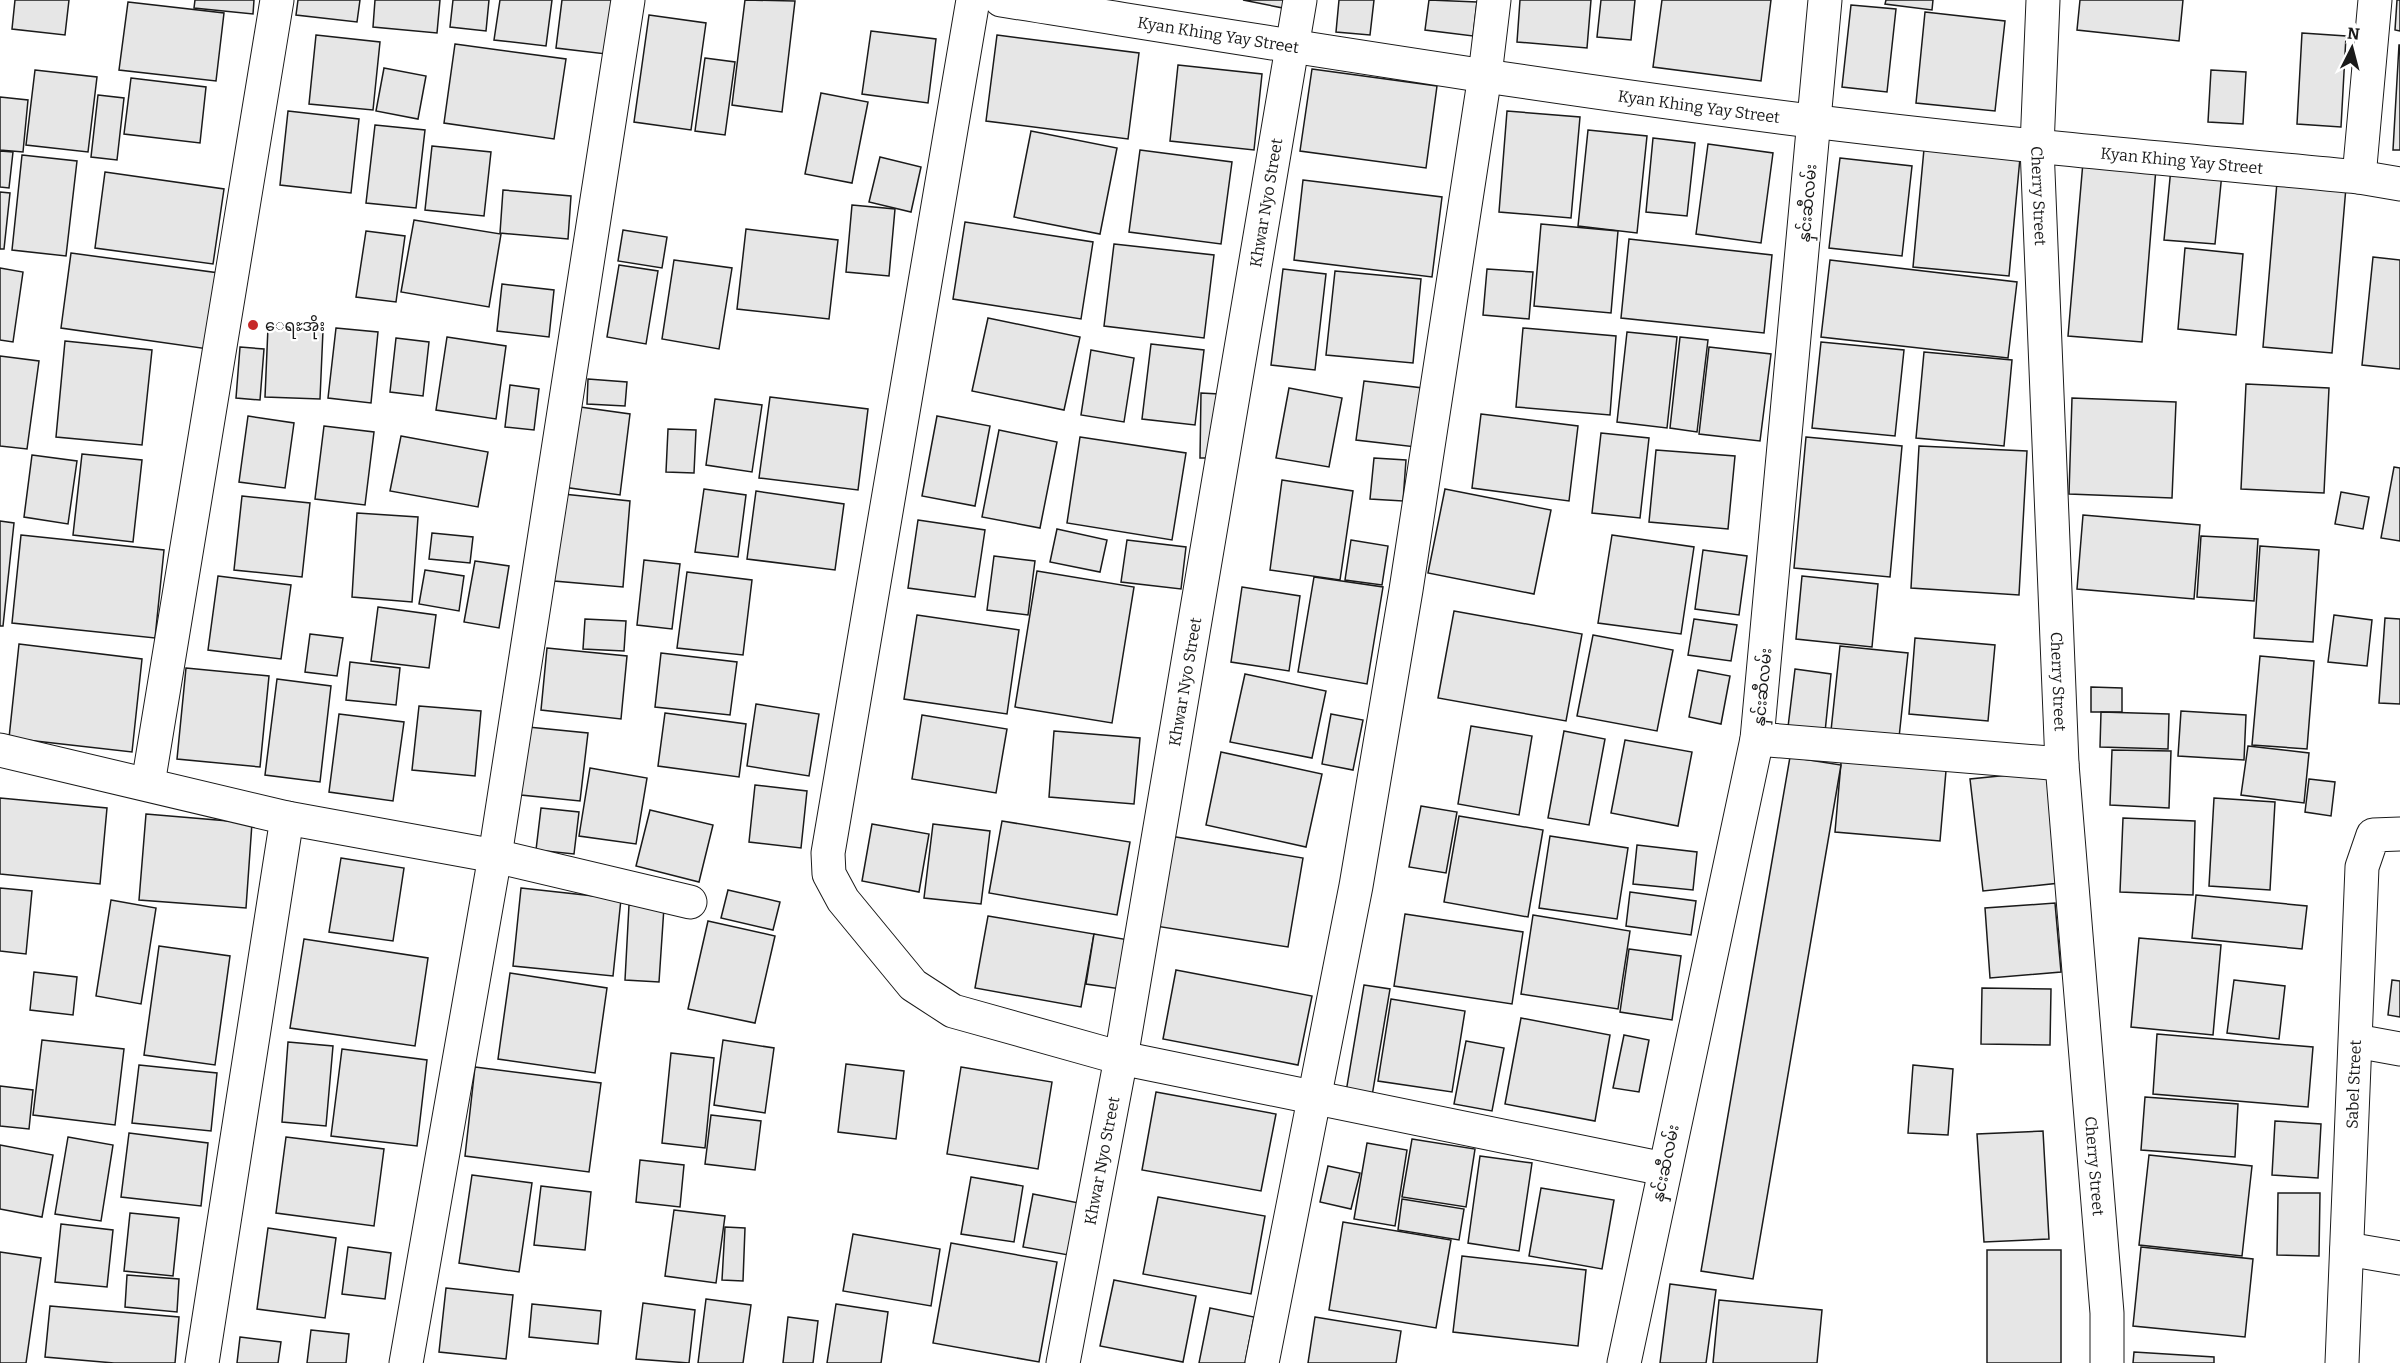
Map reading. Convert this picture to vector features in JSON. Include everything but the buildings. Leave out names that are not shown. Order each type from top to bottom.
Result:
[{"type":"street","points":[[148,784],[277,0]]},
{"type":"street","points":[[406,1363],[495,856],[628,0]]},
{"type":"street","points":[[973,0],[828,853],[830,874],[843,900],[912,985],[953,1011],[1122,1058],[1314,1095],[1664,1169]]},
{"type":"street","name":"Kyan Khing Yay Street","points":[[1001,0],[1485,75],[1815,121],[2037,147],[2360,177],[2400,184]]},
{"type":"street","name":"Khwar Nyo Street","points":[[1063,1363],[1122,1058],[1300,0]]},
{"type":"street","points":[[1262,1363],[1356,886],[1402,614],[1485,75],[1494,0]]},
{"type":"street","name":"နှင်းဆီလမ်း","points":[[1624,1363],[1757,740],[1825,0]]},
{"type":"street","name":"Cherry Street","points":[[2043,0],[2037,147],[2062,764],[2107,1313],[2107,1363]]},
{"type":"street","points":[[2360,177],[2375,0]]},
{"type":"street","points":[[1757,740],[2062,764]]},
{"type":"street","points":[[0,750],[287,818],[495,856],[690,902]]},
{"type":"street","points":[[202,1363],[287,818]]},
{"type":"street","name":"Sabel Street","points":[[2343,1363],[2362,867],[2373,835],[2400,834]]},
{"type":"street","points":[[2356,1041],[2400,1049]]},
{"type":"street","points":[[2347,1249],[2400,1258]]},
{"type":"place","name":"ေရႊအိုး","points":[[253,325]]}]
